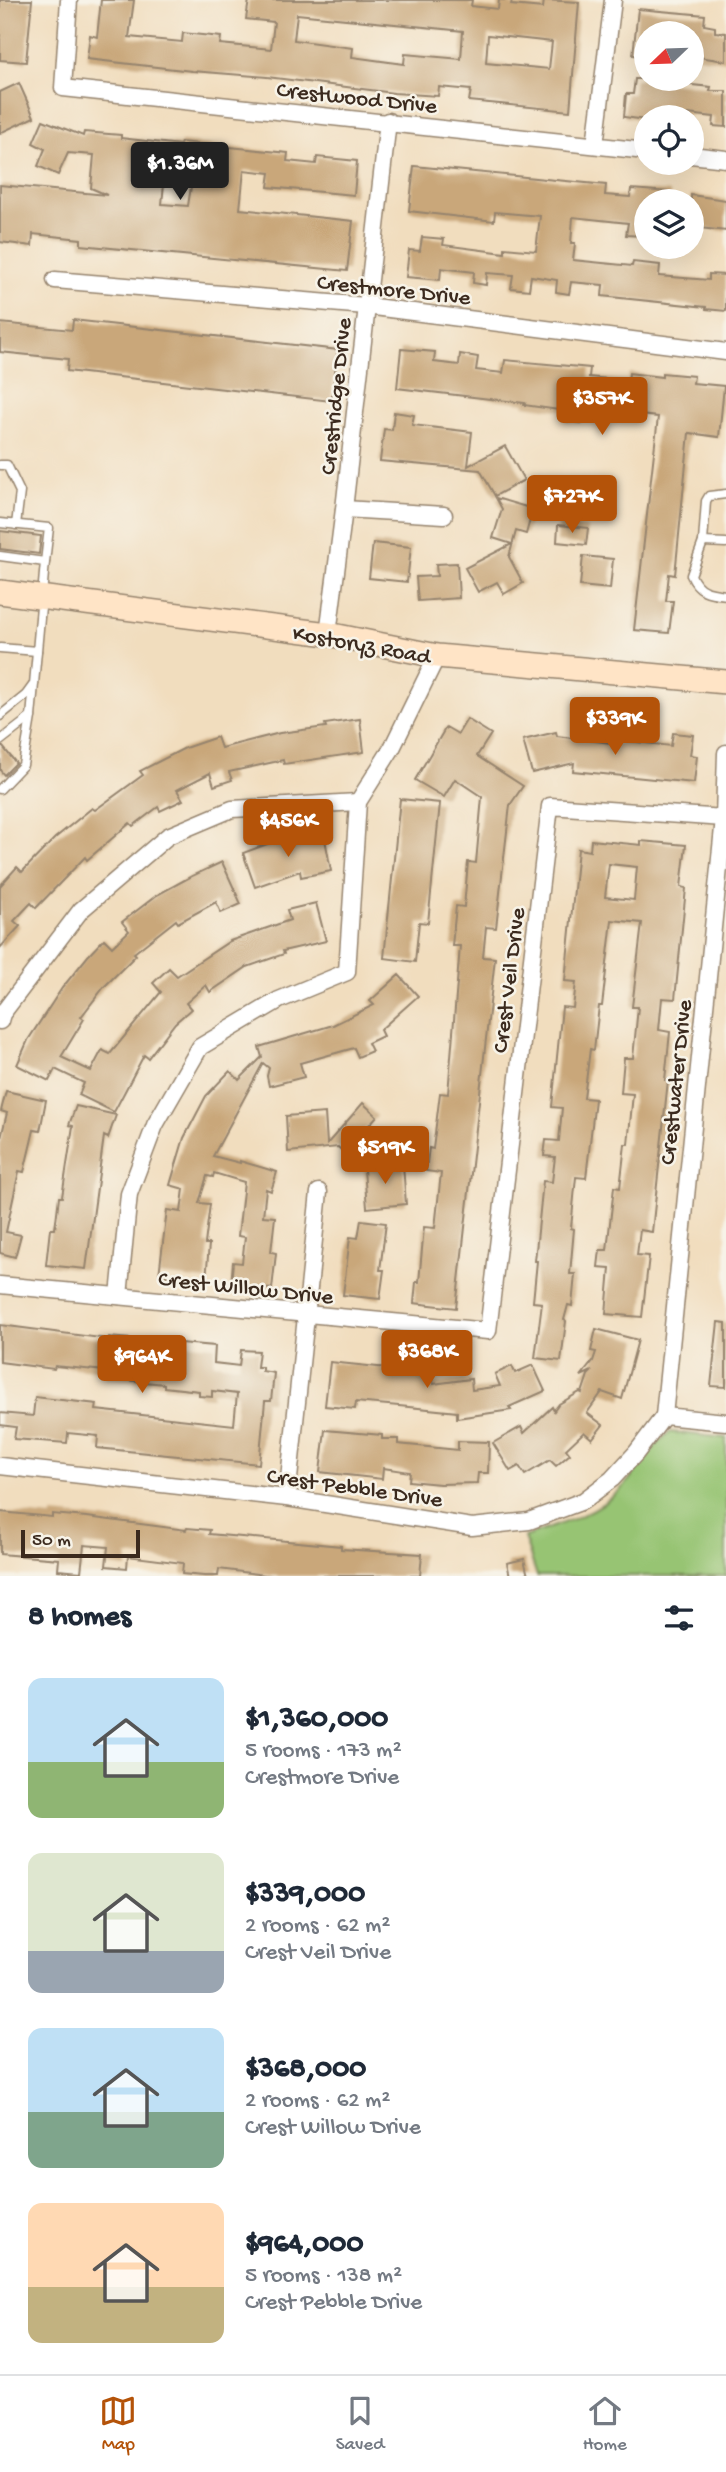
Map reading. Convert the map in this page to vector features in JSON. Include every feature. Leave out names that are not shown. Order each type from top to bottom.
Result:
[{"type":"main road","name":"Kostoryz Road","points":[[0,592],[328,634],[437,656],[726,682]]},
{"type":"street","name":"Crestwood Drive","points":[[69,0],[63,88],[634,149]]},
{"type":"street","points":[[594,145],[613,0]]},
{"type":"street","name":"Crestridge Drive","points":[[328,634],[388,121]]},
{"type":"street","points":[[704,156],[726,159]]},
{"type":"street","name":"Crestmore Drive","points":[[55,280],[366,306],[726,352]]},
{"type":"street","points":[[344,509],[444,514]]},
{"type":"street","points":[[119,1296],[129,1194],[155,1125],[200,1047],[279,1000],[347,972],[358,802],[392,748],[437,656]]},
{"type":"street","name":"Crestwater Drive","points":[[664,1416],[724,818],[726,753]]},
{"type":"street","points":[[0,1021],[2,1014],[81,911],[167,836],[232,809],[358,802]]},
{"type":"street","name":"Crest Veil Drive","points":[[488,1331],[550,806],[724,818]]},
{"type":"street","points":[[287,1498],[318,1192]]},
{"type":"street","name":"Crest Willow Drive","points":[[0,1285],[488,1331]]},
{"type":"street","points":[[664,1416],[726,1422]]},
{"type":"street","name":"Crest Pebble Drive","points":[[0,1466],[287,1498],[472,1527],[529,1521],[583,1501],[620,1470],[664,1416]]},
{"type":"lane","points":[[0,465],[6,465],[20,492],[8,526],[30,531],[49,528],[35,683],[23,765],[0,789]]},
{"type":"lane","points":[[726,494],[709,496],[706,501],[703,542],[691,575],[696,586],[704,592],[726,594]]},
{"type":"lane","points":[[703,542],[726,544]]},
{"type":"lane","points":[[4,554],[28,556],[46,562]]},
{"type":"lane","points":[[0,648],[37,651]]},
{"type":"lane","points":[[0,716],[26,695],[35,683]]},
{"type":"lane","points":[[0,741],[31,717]]},
{"type":"green space","points":[[670,1432],[726,1438],[726,1576],[537,1576],[524,1537],[600,1506],[621,1489],[656,1445]]},
{"type":"building","points":[[0,0],[32,0],[26,62],[0,60]]},
{"type":"building","points":[[101,0],[134,0],[129,37],[182,42],[183,33],[221,37],[220,44],[271,49],[274,22],[246,19],[249,0],[472,0],[471,6],[498,9],[499,0],[512,0],[511,5],[543,8],[544,0],[579,2],[570,111],[469,101],[471,90],[439,87],[438,96],[394,93],[87,59],[90,35],[97,37]],"holes":[[[297,14],[463,31],[461,59],[405,54],[404,64],[352,57],[353,48],[294,40]],[[488,35],[552,42],[549,69],[486,63]]]},
{"type":"building","points":[[638,9],[705,15],[704,25],[704,21],[637,21]]},
{"type":"building","points":[[704,25],[715,27],[715,32],[726,33],[726,61],[704,58]]},
{"type":"building","points":[[19,83],[34,117],[0,133],[0,92]]},
{"type":"building","points":[[634,86],[634,91],[704,91],[704,86],[711,87],[710,91],[726,91],[726,127],[713,126],[714,117],[704,116],[704,105],[634,105],[634,118],[624,117],[626,94],[633,94]]},
{"type":"building","points":[[43,120],[83,136],[84,132],[121,135],[121,138],[180,145],[181,142],[288,153],[287,161],[316,164],[317,157],[357,161],[354,195],[268,187],[270,173],[244,170],[240,209],[353,221],[347,271],[81,245],[81,239],[33,234],[32,246],[0,242],[0,185],[107,195],[91,188],[94,155],[68,153],[58,175],[38,166],[45,149],[33,143]],"holes":[[[166,164],[194,168],[188,206],[162,204]]]},
{"type":"building","points":[[414,166],[606,185],[605,195],[630,197],[631,189],[634,189],[634,235],[626,235],[628,223],[573,217],[573,260],[632,266],[633,262],[660,265],[659,276],[709,280],[709,274],[726,275],[726,311],[602,296],[603,285],[571,282],[569,294],[556,292],[557,280],[531,276],[529,290],[511,288],[513,275],[487,273],[486,285],[473,283],[474,272],[441,268],[440,280],[406,277],[409,250],[420,251],[422,237],[444,239],[443,245],[505,253],[505,248],[536,251],[540,216],[495,212],[494,221],[409,211]]},
{"type":"building","points":[[704,197],[726,200],[726,231],[704,228]]},
{"type":"building","points":[[73,320],[338,350],[331,401],[67,371],[68,359],[0,352],[0,323],[72,330]]},
{"type":"building","points":[[401,349],[435,352],[434,362],[459,365],[460,354],[478,357],[476,370],[503,373],[505,360],[590,368],[589,377],[628,381],[629,373],[662,377],[662,373],[694,376],[693,383],[724,386],[719,437],[689,433],[675,575],[669,574],[666,601],[673,601],[669,633],[634,630],[658,417],[582,409],[581,423],[565,421],[566,411],[524,405],[525,403],[397,388]]},
{"type":"building","points":[[394,412],[414,415],[412,425],[472,432],[468,466],[505,446],[524,480],[495,496],[480,470],[380,461],[384,429],[392,430]]},
{"type":"building","points":[[496,498],[533,509],[526,534],[516,531],[509,557],[523,583],[504,594],[497,582],[478,592],[465,568],[512,544],[493,538],[502,509]]},
{"type":"building","points":[[558,525],[588,528],[586,545],[557,542]]},
{"type":"building","points":[[0,531],[41,536],[39,554],[0,549]]},
{"type":"building","points":[[373,543],[411,547],[407,582],[369,578]]},
{"type":"building","points":[[583,556],[613,559],[610,589],[580,586]]},
{"type":"building","points":[[457,563],[459,598],[418,601],[416,577],[437,576],[436,564]]},
{"type":"building","points":[[360,719],[364,752],[284,764],[283,760],[229,772],[232,780],[214,786],[210,773],[177,790],[183,800],[160,811],[158,807],[133,826],[130,823],[87,860],[85,857],[36,908],[31,903],[14,921],[20,926],[0,948],[0,886],[17,867],[22,872],[55,838],[92,808],[95,810],[143,775],[140,771],[185,748],[217,737],[221,748],[280,733]]},
{"type":"building","points":[[467,719],[491,734],[477,756],[523,786],[510,805],[496,928],[486,927],[483,957],[495,958],[456,1308],[414,1303],[416,1282],[419,1282],[424,1227],[435,1228],[441,1173],[426,1171],[429,1148],[433,1149],[440,1093],[448,1094],[460,946],[452,946],[456,906],[464,907],[468,862],[476,863],[482,797],[455,779],[444,797],[415,780],[446,727],[458,734]]},
{"type":"building","points":[[556,732],[557,736],[619,744],[619,740],[671,746],[673,733],[693,735],[690,755],[697,756],[694,783],[573,771],[574,763],[532,773],[523,740]]},
{"type":"building","points":[[0,747],[3,747],[16,763],[4,775],[0,770]]},
{"type":"building","points":[[400,799],[440,803],[428,923],[419,922],[415,962],[384,958]]},
{"type":"building","points":[[313,833],[315,841],[325,839],[331,871],[301,877],[300,871],[255,887],[243,853],[284,838]]},
{"type":"building","points":[[591,840],[641,845],[641,841],[686,845],[681,887],[686,888],[675,999],[662,998],[659,1030],[670,1032],[665,1080],[668,1080],[652,1232],[640,1230],[637,1255],[649,1256],[642,1317],[606,1314],[610,1268],[598,1267],[600,1250],[607,1250],[614,1187],[620,1188],[625,1144],[628,1144],[633,1094],[621,1093],[624,1058],[633,1058],[638,1007],[632,1007],[642,923],[612,920],[602,1006],[599,1006],[594,1050],[590,1049],[584,1098],[595,1099],[586,1178],[576,1177],[570,1274],[575,1274],[572,1306],[568,1305],[564,1320],[561,1361],[535,1358],[542,1303],[533,1302],[535,1261],[543,1181],[552,1182],[555,1157],[544,1156],[546,1140],[559,1141],[562,1108],[552,1107],[562,1007],[573,1008],[576,982],[565,981],[578,849],[590,851]],"holes":[[[609,864],[637,867],[634,900],[605,897]]]},
{"type":"building","points":[[222,862],[241,904],[221,913],[216,902],[178,923],[176,920],[134,953],[136,955],[104,987],[81,1017],[84,1019],[61,1057],[91,1071],[102,1050],[110,1054],[161,992],[153,983],[169,968],[177,976],[230,941],[290,920],[287,910],[316,903],[326,941],[283,951],[284,954],[247,967],[210,992],[206,985],[186,1003],[191,1009],[175,1023],[148,1058],[144,1055],[114,1112],[79,1095],[84,1083],[55,1069],[49,1081],[17,1065],[28,1040],[62,988],[104,939],[112,947],[129,931],[122,922],[157,895]]},
{"type":"building","points":[[399,975],[418,996],[380,1030],[383,1036],[368,1043],[372,1051],[358,1057],[354,1048],[300,1063],[304,1077],[269,1086],[269,1068],[263,1063],[213,1156],[277,1172],[271,1191],[266,1189],[263,1216],[275,1217],[271,1252],[276,1253],[272,1289],[231,1285],[233,1262],[242,1263],[245,1237],[238,1236],[244,1182],[214,1173],[213,1177],[207,1176],[199,1203],[210,1204],[205,1244],[209,1244],[206,1280],[159,1275],[167,1210],[181,1212],[184,1189],[170,1185],[184,1138],[206,1096],[230,1071],[239,1080],[262,1057],[259,1047],[333,1025],[374,1005],[370,1001]]},
{"type":"building","points":[[6,1091],[46,1100],[40,1131],[34,1130],[24,1172],[19,1171],[6,1232],[21,1235],[15,1257],[0,1253],[0,1142],[7,1113],[1,1111]]},
{"type":"building","points":[[363,1103],[377,1116],[361,1134],[369,1141],[352,1160],[338,1147],[288,1152],[286,1116],[325,1113],[327,1144]]},
{"type":"building","points":[[76,1106],[116,1115],[108,1138],[104,1136],[86,1269],[46,1265],[50,1229],[55,1229],[59,1197],[62,1197],[73,1126],[69,1125]]},
{"type":"building","points":[[403,1165],[406,1204],[367,1208],[364,1169]]},
{"type":"building","points":[[361,1220],[386,1223],[380,1270],[384,1270],[380,1299],[343,1295],[350,1237],[358,1238]]},
{"type":"building","points":[[718,1322],[726,1323],[726,1387],[711,1386]]},
{"type":"building","points":[[0,1325],[108,1339],[215,1346],[214,1363],[239,1366],[241,1350],[259,1351],[257,1367],[262,1367],[262,1371],[274,1373],[271,1401],[265,1401],[259,1464],[97,1448],[98,1436],[68,1433],[67,1443],[14,1439],[16,1427],[0,1425],[0,1413],[33,1416],[35,1397],[97,1404],[96,1410],[234,1425],[237,1394],[212,1391],[212,1397],[199,1396],[199,1391],[164,1387],[164,1384],[105,1378],[105,1371],[55,1366],[54,1369],[0,1362]]},
{"type":"building","points":[[596,1329],[638,1340],[622,1399],[602,1392],[587,1413],[603,1425],[592,1439],[584,1432],[566,1449],[570,1454],[556,1466],[550,1460],[525,1475],[519,1466],[510,1471],[493,1443],[521,1427],[524,1433],[552,1407],[554,1411],[559,1404],[582,1393],[592,1371],[581,1376],[593,1361],[596,1352],[591,1351]]},
{"type":"building","points":[[330,1362],[434,1373],[433,1384],[471,1379],[472,1390],[500,1386],[495,1374],[512,1366],[515,1373],[533,1365],[545,1391],[509,1407],[511,1410],[457,1418],[457,1412],[356,1402],[355,1409],[325,1406]]},
{"type":"building","points":[[325,1430],[382,1435],[382,1439],[398,1439],[398,1444],[458,1450],[458,1441],[489,1442],[488,1473],[478,1473],[477,1483],[440,1484],[409,1481],[410,1472],[383,1468],[382,1479],[320,1472]]},
{"type":"building","points":[[0,1512],[87,1517],[186,1530],[210,1530],[209,1534],[341,1546],[341,1549],[422,1554],[420,1576],[273,1576],[219,1569],[218,1576],[182,1574],[183,1563],[128,1556],[127,1568],[106,1566],[108,1547],[84,1545],[81,1572],[58,1570],[59,1559],[0,1554]]},
{"type":"building","points":[[524,1559],[528,1576],[510,1576],[507,1563]]}]
